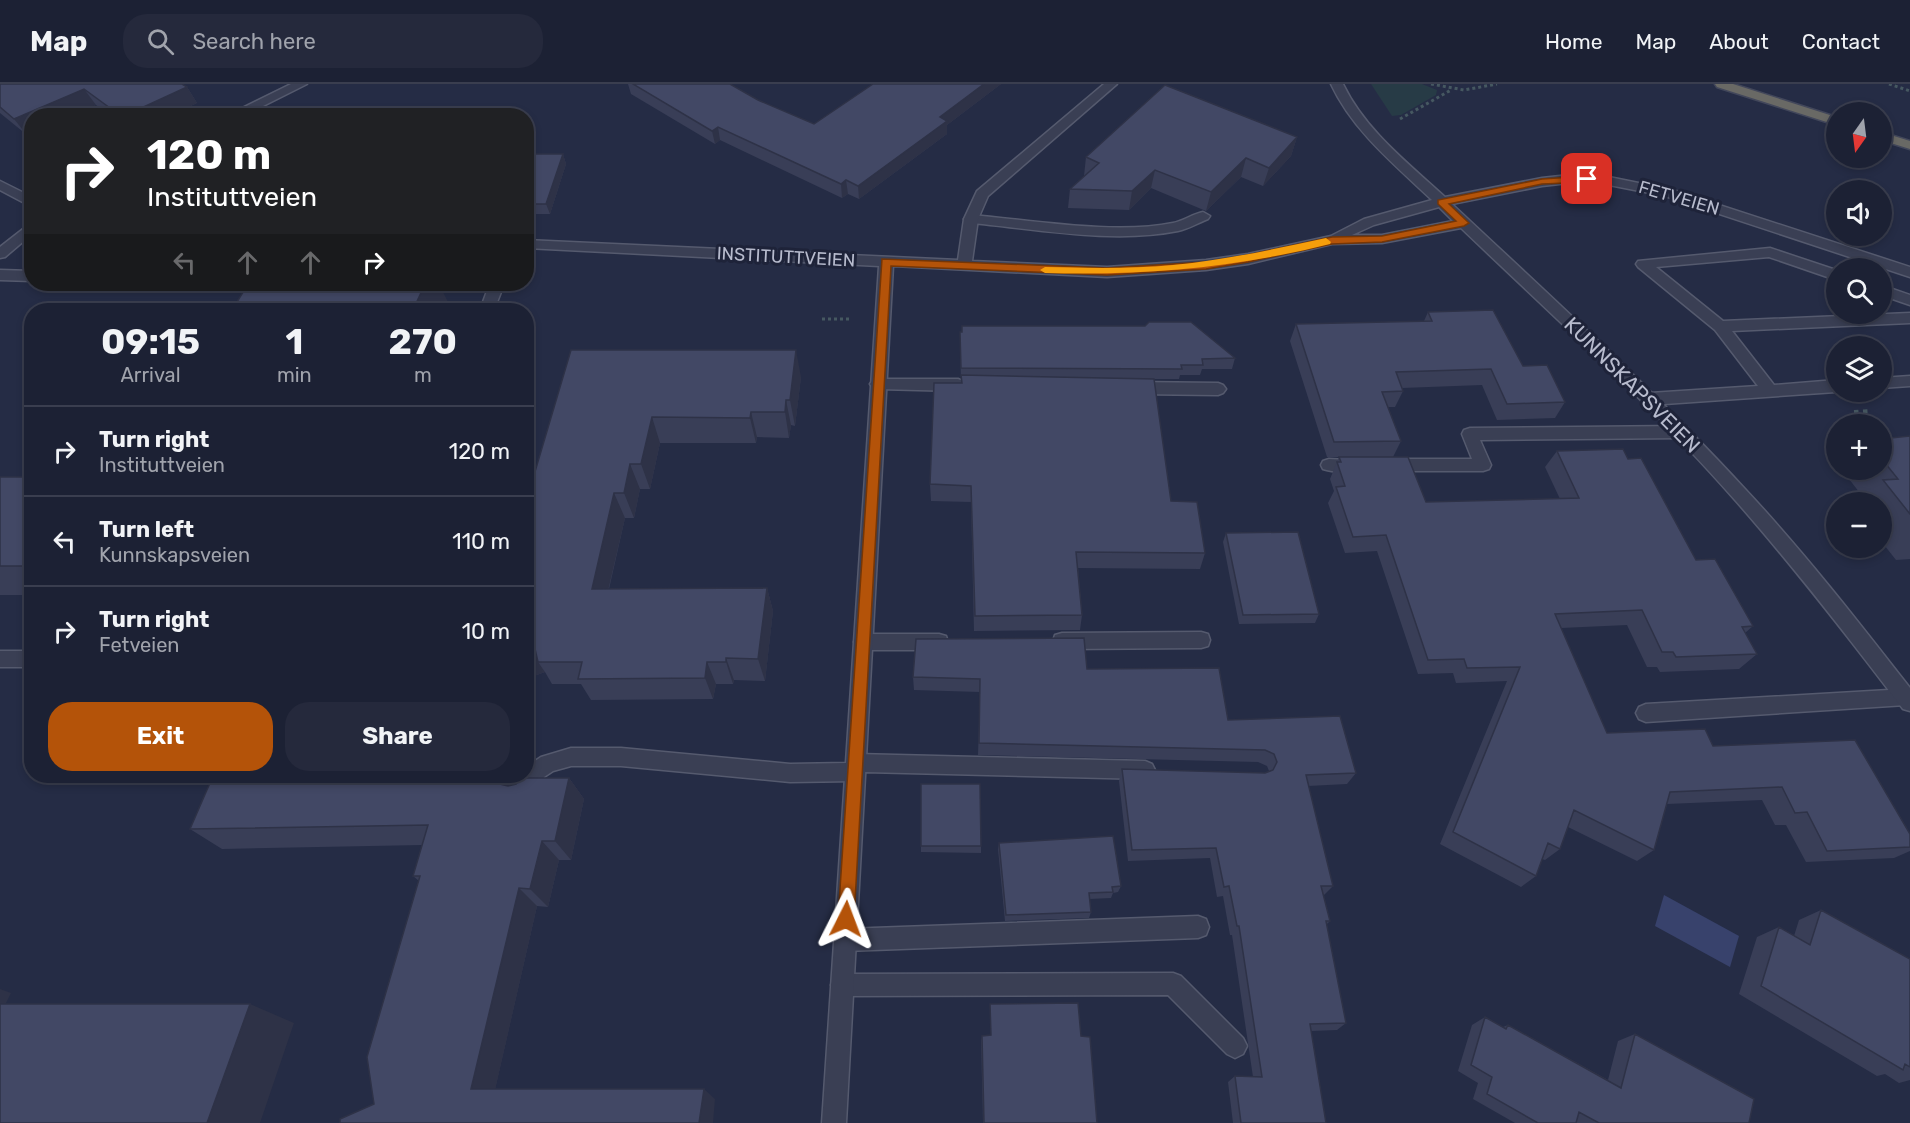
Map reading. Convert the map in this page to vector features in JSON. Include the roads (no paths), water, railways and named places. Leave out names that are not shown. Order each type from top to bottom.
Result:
[{"type":"highway","points":[[1721,84],[1826,118]]},
{"type":"highway","points":[[1892,139],[1910,145]]},
{"type":"street","points":[[249,108],[301,84]]},
{"type":"street","points":[[964,266],[971,219],[982,194],[1111,84]]},
{"type":"street","name":"KUNNSKAPSVEIEN","points":[[1337,84],[1347,105],[1376,140],[1650,399],[1740,494],[1817,583],[1908,700]]},
{"type":"street","name":"FETVEIEN","points":[[1442,202],[1542,182],[1569,179],[1613,181],[1668,193],[1910,272]]},
{"type":"street","points":[[0,185],[24,198]]},
{"type":"street","name":"INSTITUTTVEIEN","points":[[1332,240],[1369,222],[1442,202]]},
{"type":"street","points":[[971,219],[1108,231],[1144,231],[1178,228],[1203,216]]},
{"type":"street","name":"INSTITUTTVEIEN","points":[[534,244],[1068,271],[1156,270],[1248,259],[1332,240],[1382,239],[1464,223]]},
{"type":"street","points":[[0,254],[24,233]]},
{"type":"street","points":[[1770,390],[1720,326],[1643,264],[1770,252],[1826,272]]},
{"type":"street","points":[[834,1123],[886,262]]},
{"type":"street","points":[[0,275],[24,276]]},
{"type":"street","points":[[1892,294],[1910,300]]},
{"type":"street","points":[[1720,326],[1910,318]]},
{"type":"street","points":[[1892,382],[1910,381]]},
{"type":"street","points":[[878,384],[978,385]]},
{"type":"street","points":[[1122,387],[1218,389]]},
{"type":"street","points":[[1650,399],[1826,387]]},
{"type":"street","points":[[1329,465],[1483,465],[1470,434],[1682,432]]},
{"type":"street","points":[[1047,641],[1201,640]]},
{"type":"street","points":[[863,642],[952,642]]},
{"type":"street","points":[[0,659],[24,659]]},
{"type":"street","points":[[1646,713],[1908,700]]},
{"type":"street","points":[[534,776],[536,771],[548,764],[572,757],[621,757],[790,773],[855,768],[1163,771]]},
{"type":"street","points":[[526,796],[531,783]]},
{"type":"street","points":[[845,940],[1198,927]]},
{"type":"street","points":[[842,985],[1173,984],[1235,1046]]},
{"type":"water","points":[[1664,895],[1739,936],[1730,967],[1655,926]]}]
